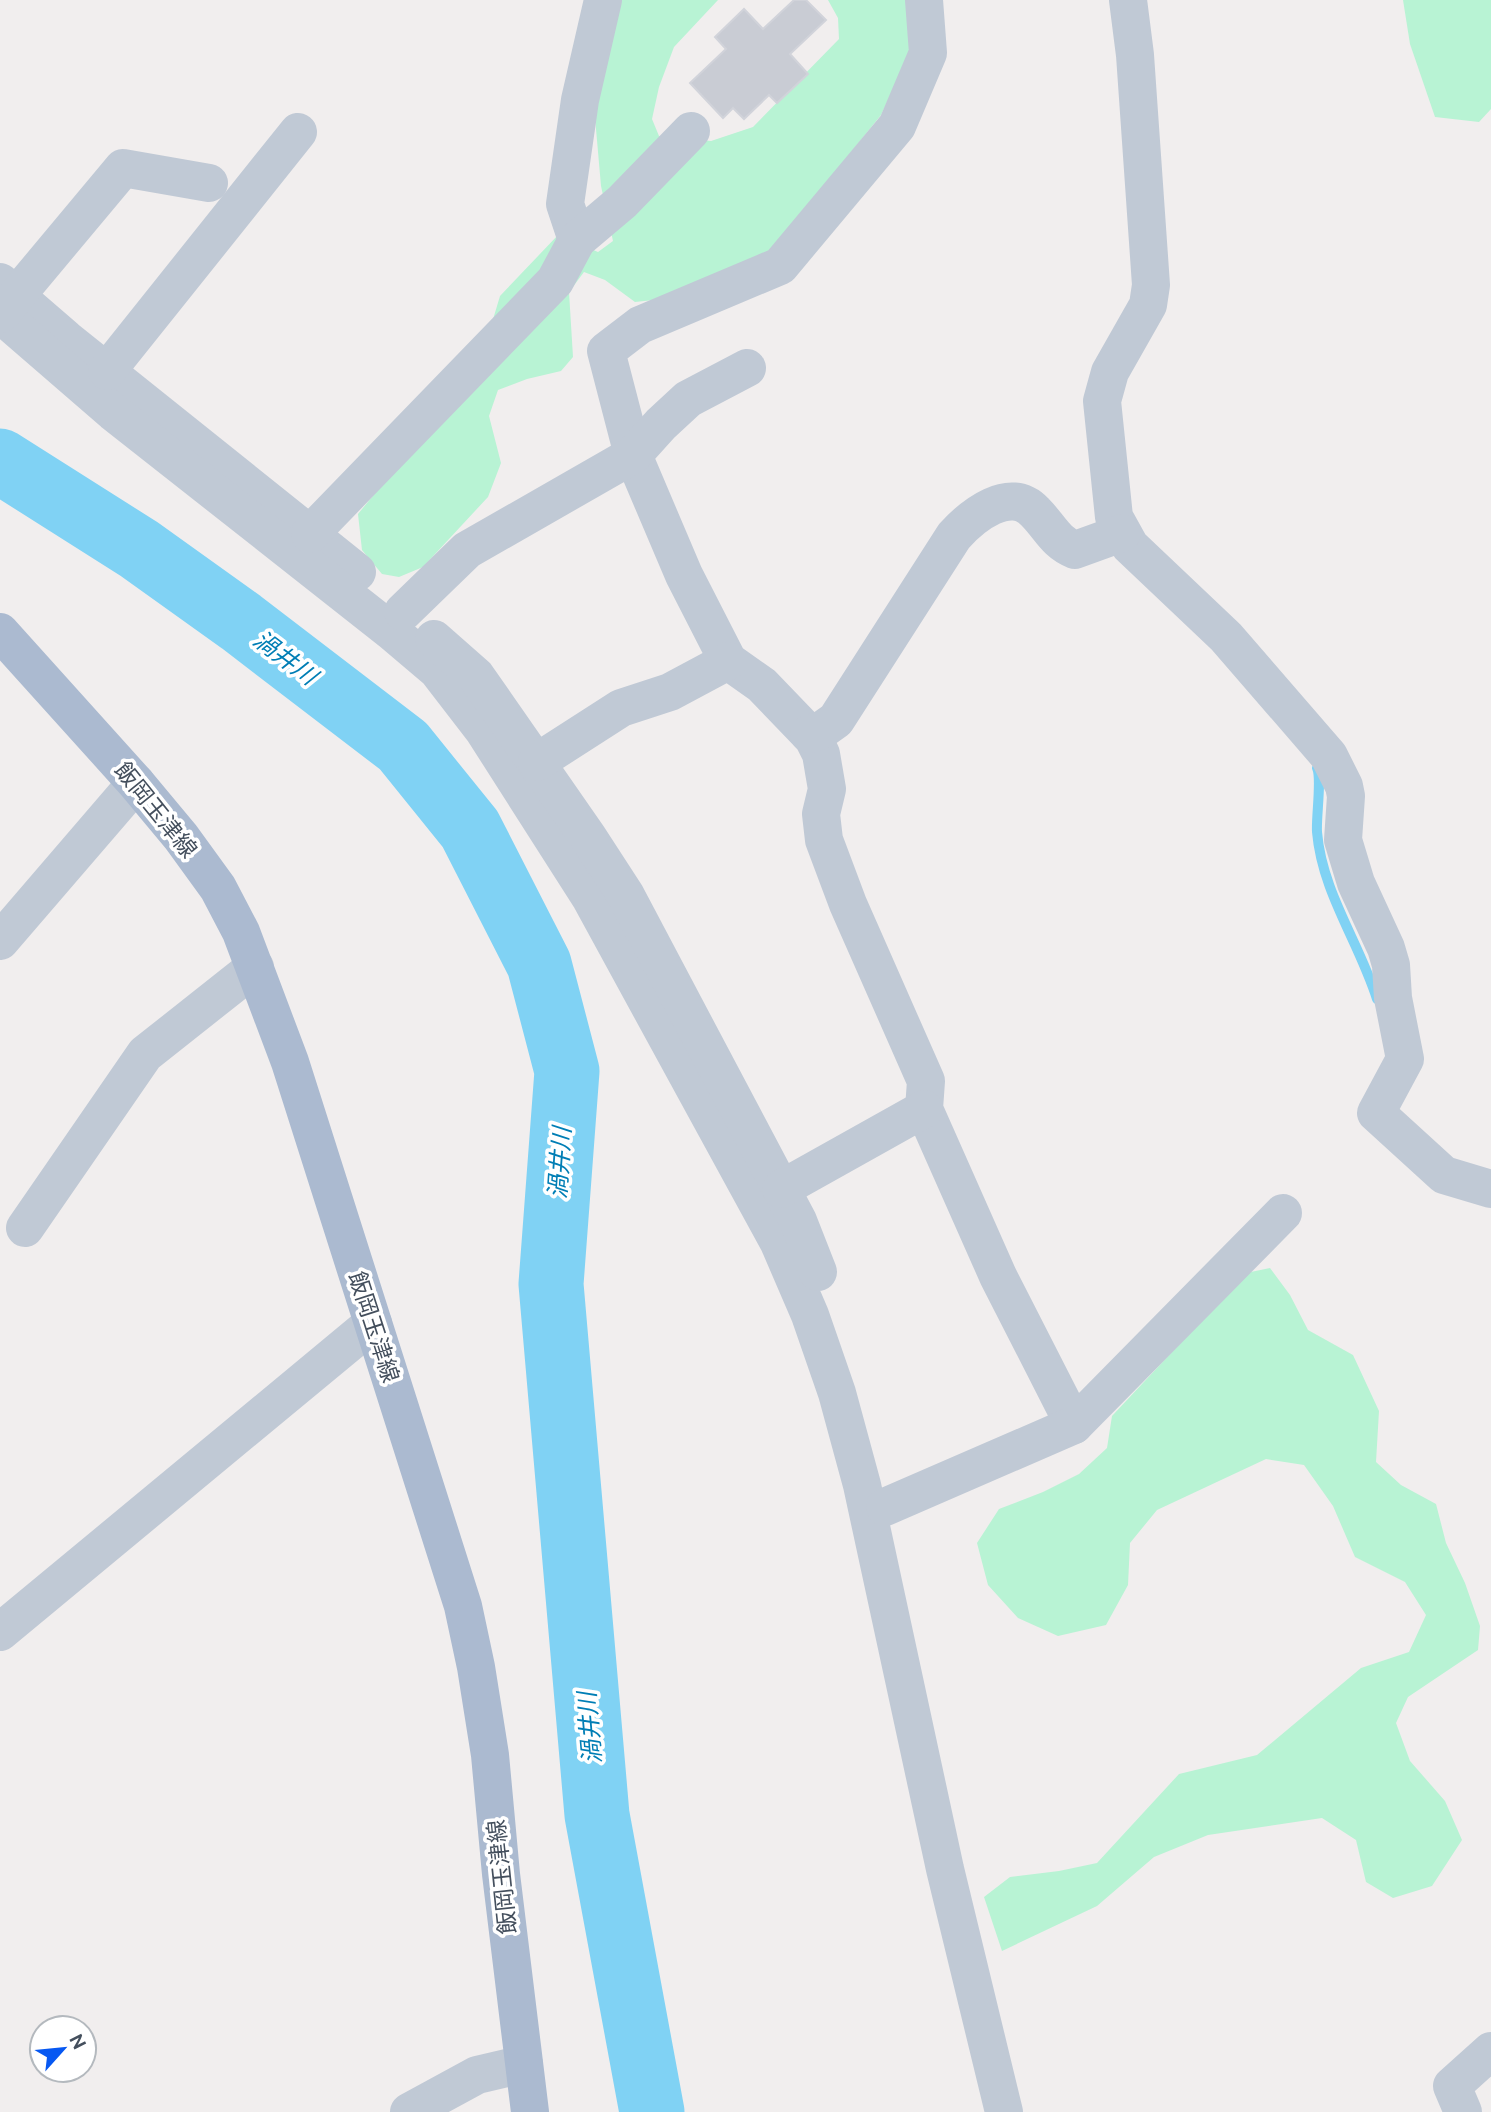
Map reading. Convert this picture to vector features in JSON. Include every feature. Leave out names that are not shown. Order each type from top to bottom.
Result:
[{"type":"main road","name":"飯岡玉津線","points":[[0,632],[136,783],[181,837],[218,888],[241,932],[290,1062],[463,1606],[490,1755],[500,1874],[530,2112]]},
{"type":"street","points":[[577,240],[565,204],[580,100],[603,0]]},
{"type":"street","points":[[924,0],[928,53],[897,126],[780,267],[640,326],[606,351],[633,455],[684,575],[728,661],[762,685],[809,734],[821,754],[827,789],[821,814],[824,840],[848,904],[926,1081],[924,1109],[998,1276],[1074,1425]]},
{"type":"street","points":[[1128,0],[1135,55],[1151,285],[1148,305],[1110,372],[1102,401],[1114,517],[1130,547],[1226,637],[1334,765],[1346,796],[1342,829],[1346,855],[1391,965],[1393,998],[1405,1059],[1376,1113],[1444,1175],[1491,1189]]},
{"type":"street","points":[[310,534],[555,281],[577,240],[622,202],[691,131]]},
{"type":"street","points":[[107,371],[299,132]]},
{"type":"street","points":[[4,301],[123,168],[209,183]]},
{"type":"street","points":[[4,301],[107,371],[403,612],[476,676],[537,762],[625,894],[799,1221],[844,1337],[871,1429],[887,1519],[886,1595]]},
{"type":"street","points":[[4,301],[124,420],[437,670],[484,731],[590,897],[779,1243],[810,1315],[837,1393],[862,1485],[945,1869],[1004,2112]]},
{"type":"street","points":[[403,612],[467,551],[633,455],[688,399],[747,368]]},
{"type":"street","points":[[809,734],[822,730],[836,720],[954,536],[971,517],[992,505],[1016,502],[1034,510],[1062,545],[1075,550],[1122,533]]},
{"type":"street","points":[[537,762],[621,708],[670,692],[728,661]]},
{"type":"street","points":[[0,941],[136,783]]},
{"type":"street","points":[[25,1228],[145,1054],[255,967]]},
{"type":"street","points":[[780,1188],[924,1109]]},
{"type":"street","points":[[885,1507],[1074,1425],[1283,1213]]},
{"type":"street","points":[[0,1632],[373,1324]]},
{"type":"street","points":[[1463,2112],[1452,2086],[1491,2051]]},
{"type":"street","points":[[409,2112],[477,2076],[524,2064]]},
{"type":"green space","points":[[618,0],[718,0],[674,47],[659,87],[652,119],[659,136],[711,141],[753,127],[839,39],[838,18],[828,0],[910,0],[912,48],[881,115],[770,253],[663,299],[635,302],[605,280],[584,272],[569,292],[573,357],[561,371],[527,379],[498,390],[489,416],[501,463],[488,497],[423,567],[399,577],[382,574],[362,550],[358,514],[447,406],[488,336],[500,296],[558,235],[598,252],[613,241],[601,186],[594,106]]},
{"type":"green space","points":[[1403,0],[1491,0],[1491,109],[1479,122],[1435,117],[1410,44]]},
{"type":"green space","points":[[1270,1268],[1290,1295],[1308,1330],[1353,1355],[1379,1411],[1376,1462],[1401,1485],[1436,1504],[1446,1543],[1465,1583],[1480,1626],[1478,1650],[1408,1697],[1396,1723],[1410,1761],[1445,1801],[1462,1840],[1432,1886],[1393,1898],[1366,1882],[1356,1840],[1322,1818],[1208,1835],[1154,1857],[1097,1906],[1002,1951],[984,1897],[1010,1877],[1097,1863],[1179,1774],[1257,1755],[1361,1668],[1409,1652],[1426,1615],[1405,1582],[1355,1557],[1333,1506],[1304,1465],[1266,1459],[1157,1510],[1130,1543],[1128,1585],[1106,1625],[1058,1636],[1018,1618],[988,1585],[977,1543],[999,1509],[1079,1474],[1107,1448],[1112,1416],[1246,1273]]},
{"type":"building","points":[[794,0],[806,0],[826,20],[790,54],[808,74],[777,103],[769,95],[744,119],[733,108],[723,118],[690,83],[726,49],[715,37],[744,9],[763,29]]},
{"type":"waterway","name":"渦井川","points":[[0,461],[139,549],[241,622],[403,746],[470,829],[539,964],[567,1071],[551,1284],[597,1815],[652,2112]]},
{"type":"waterway","points":[[1317,768],[1317,832],[1320,854],[1333,896],[1377,999]]}]
